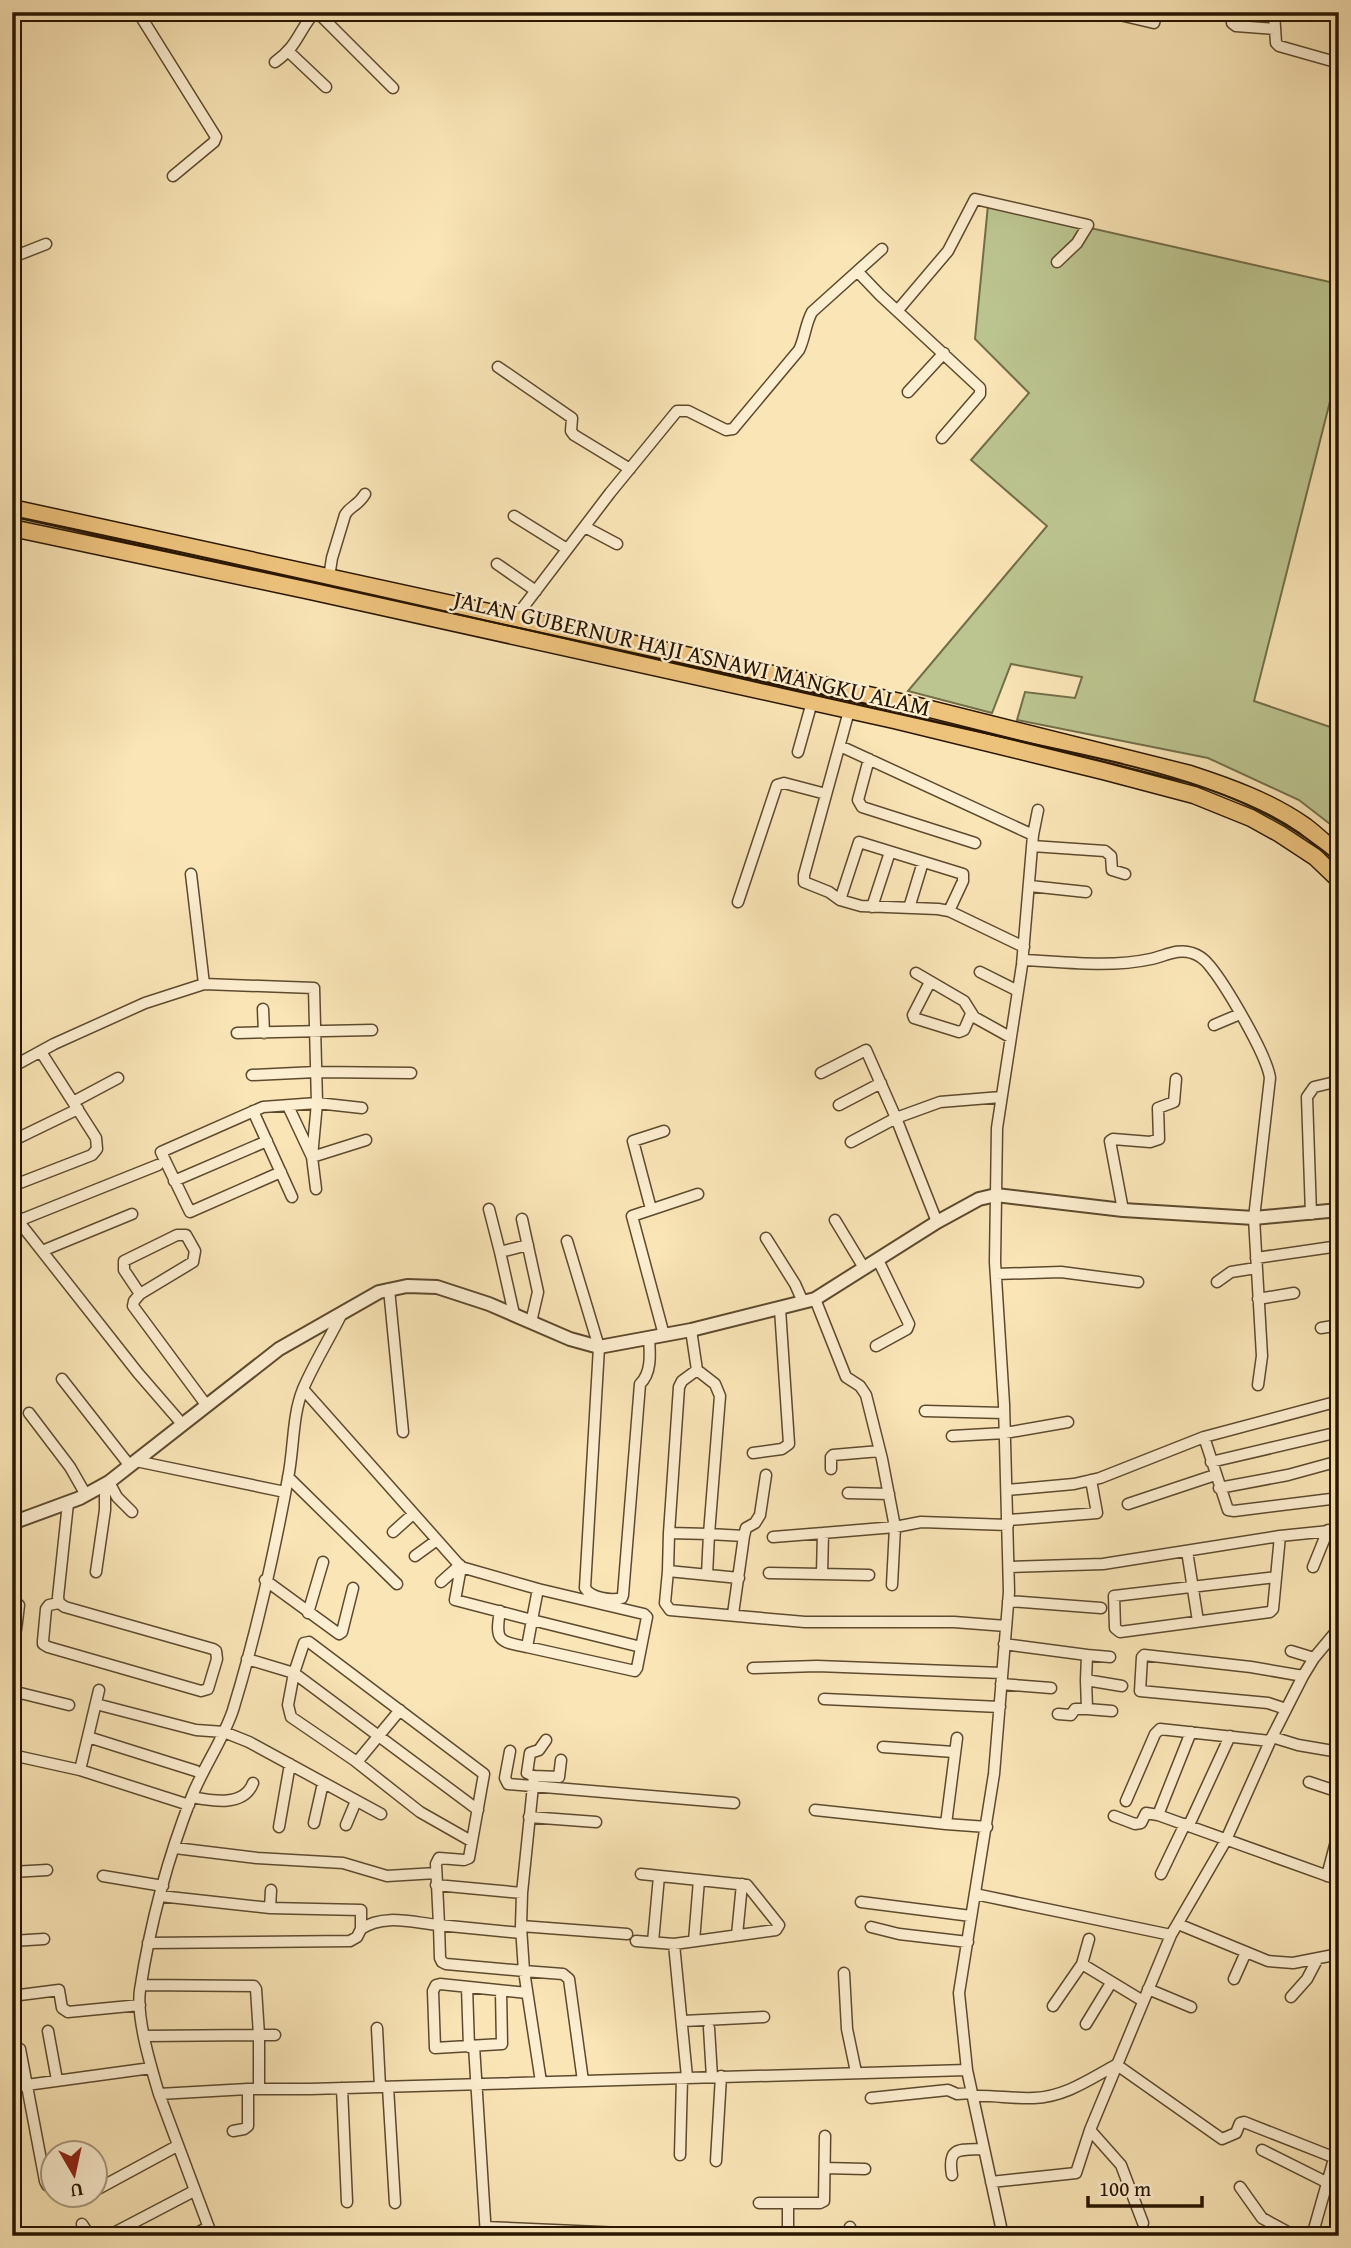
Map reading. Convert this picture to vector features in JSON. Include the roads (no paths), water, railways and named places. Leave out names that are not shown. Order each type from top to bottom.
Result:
[{"type":"highway","name":"JALAN GUBERNUR HAJI ASNAWI MANGKU ALAM","points":[[12,508],[905,703],[1190,774],[1234,789],[1280,811],[1307,827],[1339,855]]},
{"type":"highway","name":"JALAN GUBERNUR HAJI ASNAWI MANGKU ALAM","points":[[12,528],[811,702],[1194,795],[1231,809],[1280,834],[1315,857],[1339,880]]},
{"type":"highway","points":[[986,744],[991,723]]},
{"type":"street","points":[[158,12],[141,16],[216,137],[173,176]]},
{"type":"street","points":[[275,62],[289,52],[316,12],[393,88]]},
{"type":"street","points":[[1107,12],[1154,23],[1157,12]]},
{"type":"street","points":[[1233,12],[1232,23],[1236,26],[1275,29]]},
{"type":"street","points":[[1274,12],[1276,43],[1282,48],[1339,63]]},
{"type":"street","points":[[289,52],[326,87]]},
{"type":"street","points":[[898,310],[948,251],[975,199],[1088,225],[1077,243],[1058,262]]},
{"type":"street","points":[[12,255],[46,244]]},
{"type":"street","points":[[515,618],[629,470],[680,410],[688,411],[726,430],[733,429],[799,350],[812,312],[882,249]]},
{"type":"street","points":[[858,272],[978,383],[981,391],[942,438]]},
{"type":"street","points":[[908,392],[944,353]]},
{"type":"street","points":[[498,367],[572,418],[571,431],[574,435],[629,470]]},
{"type":"street","points":[[329,577],[331,558],[345,515],[365,494]]},
{"type":"street","points":[[514,516],[567,549]]},
{"type":"street","points":[[584,527],[617,544]]},
{"type":"street","points":[[497,564],[536,591]]},
{"type":"street","points":[[798,752],[811,702]]},
{"type":"street","points":[[849,711],[803,879],[840,900],[861,906],[949,911],[1024,947]]},
{"type":"street","points":[[840,746],[1032,841],[1105,851],[1111,856],[1112,870],[1125,874]]},
{"type":"street","points":[[869,759],[858,800],[862,807],[975,843]]},
{"type":"street","points":[[738,902],[777,785],[784,783],[826,794]]},
{"type":"street","points":[[1003,2236],[967,2070],[959,1993],[995,1774],[1008,1601],[1005,1433],[996,1273],[997,1128],[1023,960],[1032,841],[1038,810]]},
{"type":"street","points":[[840,900],[859,842],[964,875],[949,911]]},
{"type":"street","points":[[872,907],[890,852]]},
{"type":"street","points":[[909,908],[923,862]]},
{"type":"street","points":[[191,874],[204,984]]},
{"type":"street","points":[[1030,886],[1086,892]]},
{"type":"street","points":[[1023,960],[1121,964],[1156,958],[1176,951],[1191,952],[1210,966],[1240,1014],[1267,1063],[1270,1078],[1254,1219],[1262,1356],[1258,1385]]},
{"type":"street","points":[[980,972],[1018,991]]},
{"type":"street","points":[[916,973],[964,1001],[971,1014],[1010,1037]]},
{"type":"street","points":[[930,982],[914,1018],[959,1032],[964,1030],[971,1014]]},
{"type":"street","points":[[12,1068],[145,1003],[204,984],[314,988],[317,1103],[312,1157],[316,1189]]},
{"type":"street","points":[[263,1009],[264,1033]]},
{"type":"street","points":[[1214,1025],[1240,1014]]},
{"type":"street","points":[[237,1033],[372,1030]]},
{"type":"street","points":[[821,1073],[866,1050],[897,1118],[937,1222]]},
{"type":"street","points":[[12,1186],[95,1153],[96,1138],[41,1052]]},
{"type":"street","points":[[252,1074],[411,1073]]},
{"type":"street","points":[[12,1141],[75,1106],[118,1078]]},
{"type":"street","points":[[1123,1210],[1110,1141],[1150,1142],[1159,1139],[1158,1108],[1174,1102],[1176,1079]]},
{"type":"street","points":[[1311,1213],[1307,1097],[1314,1087],[1339,1081]]},
{"type":"street","points":[[839,1105],[881,1083]]},
{"type":"street","points":[[851,1142],[897,1118],[940,1102],[1001,1097]]},
{"type":"street","points":[[281,1172],[190,1212],[161,1152],[263,1107],[317,1103],[362,1108]]},
{"type":"street","points":[[288,1105],[312,1157]]},
{"type":"street","points":[[253,1111],[292,1197]]},
{"type":"street","points":[[651,1209],[629,1143],[664,1131]]},
{"type":"street","points":[[312,1157],[366,1140]]},
{"type":"street","points":[[174,1181],[267,1142]]},
{"type":"street","points":[[14,1216],[23,1219],[158,1165]]},
{"type":"street","points":[[664,1335],[632,1216],[698,1194]]},
{"type":"street","points":[[12,1523],[68,1503],[107,1483],[279,1349],[379,1292],[389,1289],[417,1285],[437,1287],[514,1314],[570,1339],[599,1347],[664,1335],[809,1301],[937,1222],[978,1199],[996,1195],[1123,1210],[1254,1219],[1339,1210]]},
{"type":"street","points":[[489,1209],[514,1314]]},
{"type":"street","points":[[42,1251],[132,1214]]},
{"type":"street","points":[[14,1216],[183,1425]]},
{"type":"street","points":[[522,1219],[538,1292],[531,1322]]},
{"type":"street","points":[[835,1220],[864,1268]]},
{"type":"street","points":[[140,1294],[124,1270],[124,1261],[177,1235],[186,1235],[195,1251],[193,1262],[140,1294],[134,1301],[135,1309],[207,1406]]},
{"type":"street","points":[[766,1238],[809,1301],[846,1377],[860,1386],[866,1395],[895,1527],[892,1585]]},
{"type":"street","points":[[567,1241],[599,1347],[584,1588],[591,1595],[617,1600],[623,1595],[640,1384],[648,1372],[649,1338]]},
{"type":"street","points":[[500,1252],[528,1245]]},
{"type":"street","points":[[1217,1282],[1231,1272],[1256,1263],[1339,1246]]},
{"type":"street","points":[[876,1346],[907,1329],[909,1325],[878,1260]]},
{"type":"street","points":[[996,1273],[1061,1272],[1138,1282]]},
{"type":"street","points":[[389,1289],[402,1432]]},
{"type":"street","points":[[1258,1299],[1294,1293]]},
{"type":"street","points":[[753,1453],[782,1449],[789,1444],[780,1309]]},
{"type":"street","points":[[192,2236],[210,2231],[151,2068],[140,2005],[141,1985],[162,1891],[190,1801],[224,1732],[247,1659],[285,1492],[303,1389],[342,1313]]},
{"type":"street","points":[[1321,1328],[1339,1325]]},
{"type":"street","points":[[691,1329],[697,1370],[715,1384],[720,1396],[707,1575]]},
{"type":"street","points":[[697,1370],[682,1381],[679,1387],[667,1608],[805,1622],[954,1622],[1006,1626]]},
{"type":"street","points":[[62,1379],[133,1464],[285,1492]]},
{"type":"street","points":[[303,1389],[461,1566],[644,1614],[647,1620],[637,1668],[633,1671],[514,1645],[496,1633],[500,1611]]},
{"type":"street","points":[[1007,1490],[1091,1480],[1204,1437],[1339,1401]]},
{"type":"street","points":[[925,1411],[1004,1413]]},
{"type":"street","points":[[29,1413],[70,1467],[86,1495]]},
{"type":"street","points":[[952,1436],[1005,1433],[1068,1422]]},
{"type":"street","points":[[1211,1462],[1339,1432]]},
{"type":"street","points":[[1204,1437],[1219,1488],[1230,1511],[1339,1498]]},
{"type":"street","points":[[831,1469],[833,1455],[880,1451]]},
{"type":"street","points":[[1219,1488],[1288,1475],[1339,1461]]},
{"type":"street","points":[[733,1614],[744,1536],[746,1528],[755,1523],[760,1515],[766,1475]]},
{"type":"street","points":[[1128,1504],[1215,1475]]},
{"type":"street","points":[[288,1477],[397,1584]]},
{"type":"street","points":[[773,1537],[895,1527],[921,1522],[1008,1522],[1097,1513],[1091,1480]]},
{"type":"street","points":[[107,1483],[132,1512]]},
{"type":"street","points":[[96,1572],[107,1483]]},
{"type":"street","points":[[848,1493],[889,1494]]},
{"type":"street","points":[[59,1603],[49,1605],[46,1609],[43,1644],[48,1647],[201,1691],[208,1690],[218,1659],[213,1649],[65,1607],[59,1603],[68,1503]]},
{"type":"street","points":[[393,1532],[414,1514]]},
{"type":"street","points":[[1009,1567],[1103,1564],[1333,1530]]},
{"type":"street","points":[[1313,1567],[1333,1530]]},
{"type":"street","points":[[669,1533],[744,1536]]},
{"type":"street","points":[[822,1574],[823,1533]]},
{"type":"street","points":[[1276,1577],[1114,1596],[1115,1628],[1120,1632],[1270,1612],[1273,1609],[1280,1536]]},
{"type":"street","points":[[415,1556],[437,1540]]},
{"type":"street","points":[[1187,1551],[1198,1621]]},
{"type":"street","points":[[309,1613],[323,1562]]},
{"type":"street","points":[[441,1582],[461,1566]]},
{"type":"street","points":[[461,1566],[455,1600],[641,1647]]},
{"type":"street","points":[[668,1571],[739,1578]]},
{"type":"street","points":[[769,1573],[869,1575]]},
{"type":"street","points":[[265,1580],[336,1633],[341,1633],[353,1588]]},
{"type":"street","points":[[527,1647],[538,1588]]},
{"type":"street","points":[[1008,1601],[1101,1608]]},
{"type":"street","points":[[12,1656],[19,1605]]},
{"type":"street","points":[[990,2182],[1076,2173],[1090,2130],[1171,1935],[1226,1839],[1303,1676],[1337,1631]]},
{"type":"street","points":[[471,1842],[420,1812],[357,1762],[292,1717],[288,1704],[304,1643],[309,1642],[484,1774],[468,1859],[439,1858],[436,1885],[440,1958],[443,1964],[563,1974],[569,1979],[583,2081]]},
{"type":"street","points":[[1004,1644],[1110,1657]]},
{"type":"street","points":[[1291,1651],[1314,1658]]},
{"type":"street","points":[[1087,1655],[1087,1709]]},
{"type":"street","points":[[1286,1709],[1268,1703],[1140,1691],[1142,1657],[1251,1667],[1303,1676]]},
{"type":"street","points":[[247,1659],[294,1673],[478,1810]]},
{"type":"street","points":[[753,1668],[817,1666],[1002,1678],[1051,1688]]},
{"type":"street","points":[[1086,1680],[1122,1686]]},
{"type":"street","points":[[80,1770],[99,1690]]},
{"type":"street","points":[[12,1691],[69,1705]]},
{"type":"street","points":[[824,1699],[1000,1707]]},
{"type":"street","points":[[96,1704],[196,1730],[224,1732],[290,1763],[381,1814]]},
{"type":"street","points":[[1058,1714],[1071,1715],[1075,1709],[1112,1712]]},
{"type":"street","points":[[357,1762],[400,1710]]},
{"type":"street","points":[[1126,1801],[1156,1732],[1163,1728],[1271,1739],[1339,1752]]},
{"type":"street","points":[[196,1730],[216,1747]]},
{"type":"street","points":[[1158,1815],[1191,1732]]},
{"type":"street","points":[[1161,1874],[1230,1736]]},
{"type":"street","points":[[88,1737],[196,1771]]},
{"type":"street","points":[[946,1824],[957,1738]]},
{"type":"street","points":[[546,1740],[539,1750],[530,1753],[528,1759],[527,1775],[533,1781],[734,1803]]},
{"type":"street","points":[[883,1747],[954,1752]]},
{"type":"street","points":[[510,1751],[506,1783],[559,1777],[561,1760]]},
{"type":"street","points":[[12,1755],[80,1770],[190,1801],[239,1798],[250,1791],[253,1783]]},
{"type":"street","points":[[279,1826],[290,1763]]},
{"type":"street","points":[[533,1781],[521,1929],[524,1971],[541,2082]]},
{"type":"street","points":[[1310,1782],[1339,1792]]},
{"type":"street","points":[[314,1823],[323,1783]]},
{"type":"street","points":[[346,1825],[356,1801]]},
{"type":"street","points":[[815,1810],[987,1827]]},
{"type":"street","points":[[1114,1816],[1137,1825],[1146,1813],[1158,1815],[1339,1880]]},
{"type":"street","points":[[529,1817],[596,1822]]},
{"type":"street","points":[[1327,1877],[1339,1830]]},
{"type":"street","points":[[175,1848],[257,1858],[344,1863],[387,1876],[436,1873]]},
{"type":"street","points":[[12,1872],[47,1870]]},
{"type":"street","points":[[361,1929],[375,1922],[407,1920],[439,1925],[632,1938],[674,1944],[776,1930],[779,1927],[749,1887],[641,1874]]},
{"type":"street","points":[[103,1876],[162,1891],[270,1908],[361,1910],[361,1929],[357,1937],[350,1941],[149,1943]]},
{"type":"street","points":[[653,1942],[659,1876]]},
{"type":"street","points":[[694,1941],[699,1880]]},
{"type":"street","points":[[737,1935],[741,1884]]},
{"type":"street","points":[[436,1885],[522,1893]]},
{"type":"street","points":[[270,1908],[271,1890]]},
{"type":"street","points":[[975,1894],[1171,1935]]},
{"type":"street","points":[[861,1902],[971,1916]]},
{"type":"street","points":[[1178,1924],[1268,1961],[1293,1963],[1339,1954]]},
{"type":"street","points":[[871,1927],[899,1934],[968,1942]]},
{"type":"street","points":[[12,1941],[44,1939]]},
{"type":"street","points":[[1053,2006],[1083,1964],[1089,1939]]},
{"type":"street","points":[[674,1944],[683,2021],[685,2078],[680,2155]]},
{"type":"street","points":[[1234,1979],[1246,1952]]},
{"type":"street","points":[[1291,1997],[1307,1979],[1318,1958]]},
{"type":"street","points":[[1083,1964],[1143,2001]]},
{"type":"street","points":[[844,1973],[847,2029],[856,2072]]},
{"type":"street","points":[[1086,2024],[1111,1983]]},
{"type":"street","points":[[501,1991],[503,2042],[500,2045],[436,2048],[435,1986],[440,1984],[527,1993]]},
{"type":"street","points":[[141,1985],[255,1986],[259,2035],[254,2089],[248,2126],[244,2130],[233,2131]]},
{"type":"street","points":[[467,1987],[486,2231],[690,2236]]},
{"type":"street","points":[[1148,1989],[1191,2007]]},
{"type":"street","points":[[12,1996],[59,1990],[65,2012],[140,2005]]},
{"type":"street","points":[[683,2021],[764,2017]]},
{"type":"street","points":[[377,2028],[395,2203]]},
{"type":"street","points":[[709,2028],[717,2077],[716,2161]]},
{"type":"street","points":[[48,2031],[57,2080]]},
{"type":"street","points":[[145,2036],[275,2035]]},
{"type":"street","points":[[20,2049],[38,2144]]},
{"type":"street","points":[[871,2098],[948,2090],[957,2094],[1034,2098],[1063,2092],[1117,2065]]},
{"type":"street","points":[[1117,2065],[1222,2139],[1236,2133],[1240,2123],[1244,2122],[1333,2157]]},
{"type":"street","points":[[12,2087],[151,2068]]},
{"type":"street","points":[[159,2094],[254,2089],[967,2070]]},
{"type":"street","points":[[342,2088],[347,2202]]},
{"type":"street","points":[[1090,2130],[1121,2165],[1143,2223]]},
{"type":"street","points":[[759,2203],[824,2202],[825,2136]]},
{"type":"street","points":[[1312,2236],[1339,2141]]},
{"type":"street","points":[[108,2183],[177,2146]]},
{"type":"street","points":[[952,2175],[950,2160],[953,2154],[960,2150],[984,2149]]},
{"type":"street","points":[[1262,2150],[1326,2182]]},
{"type":"street","points":[[825,2168],[864,2169]]},
{"type":"street","points":[[1240,2187],[1260,2217],[1295,2236]]},
{"type":"street","points":[[108,2236],[194,2191]]},
{"type":"street","points":[[788,2204],[788,2236]]},
{"type":"street","points":[[82,2224],[90,2236]]},
{"type":"tram line","points":[[12,516],[1147,770],[1229,797],[1268,815],[1305,837],[1339,864]]}]
